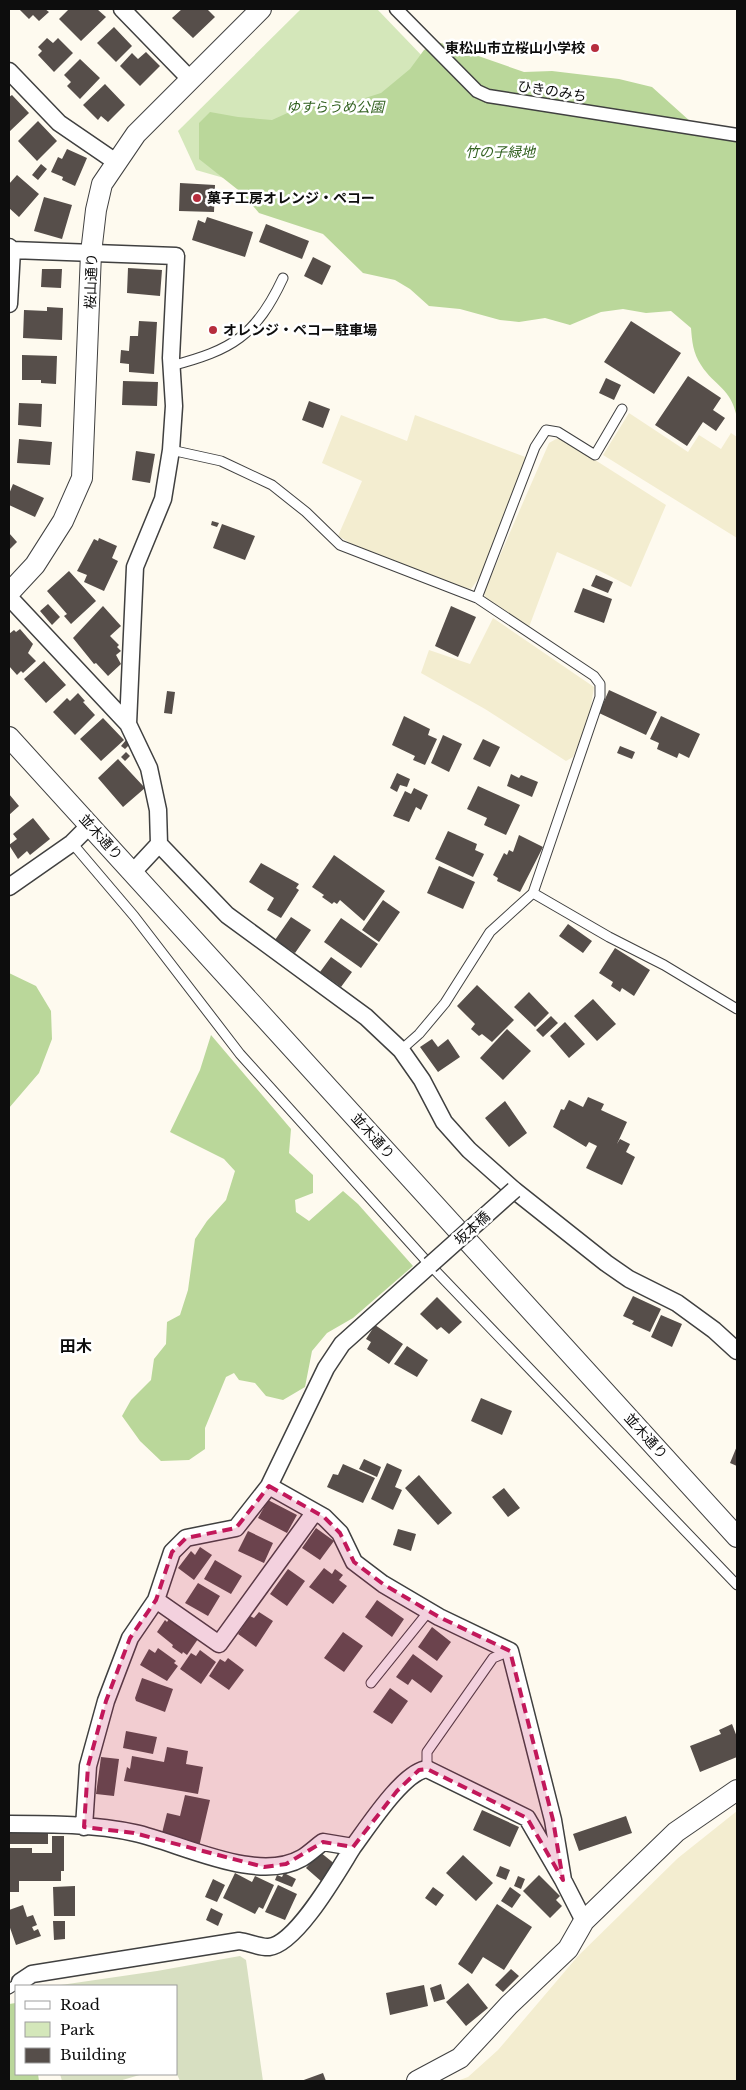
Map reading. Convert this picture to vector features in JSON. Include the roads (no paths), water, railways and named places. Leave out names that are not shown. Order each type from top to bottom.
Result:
[{"type":"street","points":[[122,9],[191,80]]},
{"type":"street","name":"桜山通り","points":[[9,595],[35,565],[64,521],[82,478],[91,252],[96,210],[102,184],[136,134],[261,9]]},
{"type":"street","name":"ひきのみち","points":[[396,9],[477,91],[488,96],[737,135]]},
{"type":"street","points":[[9,71],[59,123],[116,162]]},
{"type":"street","points":[[9,304],[10,249],[176,256],[171,366],[174,406],[171,450],[163,499],[135,567],[128,724]]},
{"type":"street","points":[[9,595],[128,724],[148,768],[158,810],[159,844],[227,915],[366,1017],[401,1050],[422,1080],[444,1122],[469,1150],[514,1190],[606,1263],[629,1279],[677,1303],[714,1330],[737,1352]]},
{"type":"street","name":"並木通り","points":[[9,737],[737,1537]]},
{"type":"street","points":[[12,879],[72,843],[90,825]]},
{"type":"street","points":[[133,872],[159,844]]},
{"type":"street","name":"坂本橋","points":[[84,1827],[88,1766],[106,1701],[130,1638],[156,1600],[172,1552],[186,1538],[236,1528],[269,1486],[326,1368],[342,1344],[514,1190]]},
{"type":"street","points":[[269,1486],[324,1517],[340,1534],[354,1562],[383,1584],[429,1611],[510,1651],[553,1820],[563,1880]]},
{"type":"street","points":[[156,1600],[219,1644],[314,1513]]},
{"type":"street","points":[[15,1985],[32,1974],[239,1941],[270,1947],[287,1938],[322,1898],[353,1846],[397,1791],[419,1770],[427,1769],[527,1818],[584,1921]]},
{"type":"street","points":[[417,2081],[460,2058],[509,2005],[568,1949],[584,1921],[676,1832],[737,1790]]},
{"type":"street","points":[[9,1824],[84,1827],[134,1833],[222,1859],[264,1867],[301,1858],[323,1842],[353,1846]]},
{"type":"lane","points":[[171,366],[203,358],[232,344],[254,327],[271,305],[283,278]]},
{"type":"lane","points":[[477,598],[536,447],[546,430],[558,432],[595,455],[622,409]]},
{"type":"lane","points":[[171,450],[221,461],[272,485],[306,512],[340,545],[477,598],[594,676],[600,684],[600,697],[534,893],[490,932],[445,1003],[419,1034],[401,1050]]},
{"type":"lane","points":[[72,843],[134,916],[240,1054],[430,1265],[737,1585]]},
{"type":"lane","points":[[534,893],[609,937],[664,965],[737,1009]]},
{"type":"lane","points":[[371,1683],[429,1611]]},
{"type":"lane","points":[[427,1769],[427,1752],[493,1658],[510,1651]]},
{"type":"place","name":"東松山市立桜山小学校","points":[[595,48]]},
{"type":"place","name":"菓子工房オレンジ・ペコー","points":[[197,198]]},
{"type":"place","name":"オレンジ・ペコー駐車場","points":[[213,330]]},
{"type":"district","name":"田木","points":[[76,1346]]},
{"type":"park label","name":"ゆすらうめ公園","points":[[335,107]]},
{"type":"park label","name":"竹の子緑地","points":[[500,152]]}]
